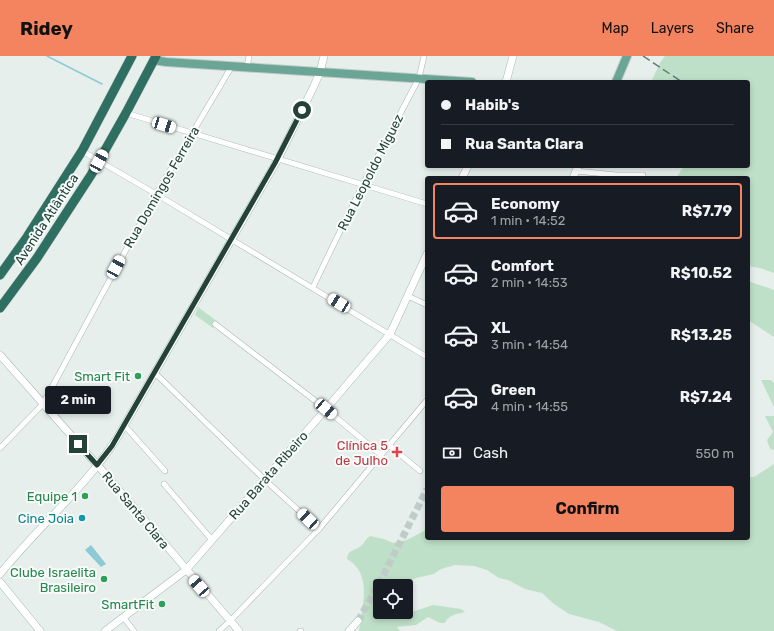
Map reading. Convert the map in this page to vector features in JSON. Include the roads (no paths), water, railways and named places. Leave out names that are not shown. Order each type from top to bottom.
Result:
[{"type":"highway","name":"Avenida Atlântica","points":[[0,275],[27,237],[82,151],[132,56]]},
{"type":"highway","name":"Avenida Atlântica","points":[[0,308],[37,258],[99,161],[126,113],[152,57]]},
{"type":"main road","points":[[0,574],[97,465],[125,426],[278,159],[320,72],[324,56]]},
{"type":"main road","points":[[507,80],[513,56]]},
{"type":"main road","points":[[617,80],[627,56]]},
{"type":"main road","points":[[152,57],[166,62],[446,80]]},
{"type":"main road","name":"Rua Barata Ribeiro","points":[[105,631],[186,570],[326,409],[390,334],[425,258]]},
{"type":"main road","name":"Rua Santa Clara","points":[[0,355],[97,465],[239,631]]},
{"type":"main road","points":[[0,582],[40,631]]},
{"type":"main road","points":[[349,631],[358,621]]},
{"type":"street","points":[[247,67],[249,56]]},
{"type":"street","name":"Rua Leopoldo Miguez","points":[[313,288],[363,184],[419,78],[424,56]]},
{"type":"street","name":"Rua Domingos Ferreira","points":[[0,448],[43,404],[156,194],[232,66]]},
{"type":"street","points":[[126,113],[425,203]]},
{"type":"street","points":[[82,151],[425,356]]},
{"type":"street","points":[[576,172],[616,175],[643,175]]},
{"type":"street","points":[[408,296],[425,304]]},
{"type":"street","points":[[215,324],[326,409],[381,454]]},
{"type":"street","points":[[155,373],[265,480],[319,529]]},
{"type":"street","points":[[219,631],[230,622],[319,529],[425,402]]},
{"type":"street","points":[[125,426],[165,471]]},
{"type":"street","points":[[389,445],[420,470]]},
{"type":"street","points":[[164,484],[212,540]]},
{"type":"street","points":[[124,618],[134,631]]},
{"type":"water","points":[[91,545],[106,564],[101,567],[85,550]]},
{"type":"waterway","points":[[47,56],[102,84]]},
{"type":"tunnel","points":[[358,621],[382,578],[425,493]]},
{"type":"railway","points":[[643,56],[679,80]]},
{"type":"place","name":"Smart Fit","points":[[138,376]]},
{"type":"place","name":"Clínica 5 de Julho","points":[[397,452]]},
{"type":"place","name":"Equipe 1","points":[[85,496]]},
{"type":"place","name":"Cine Joia","points":[[82,518]]},
{"type":"place","name":"Clube Israelita Brasileiro","points":[[104,579]]},
{"type":"place","name":"SmartFit","points":[[162,604]]}]
